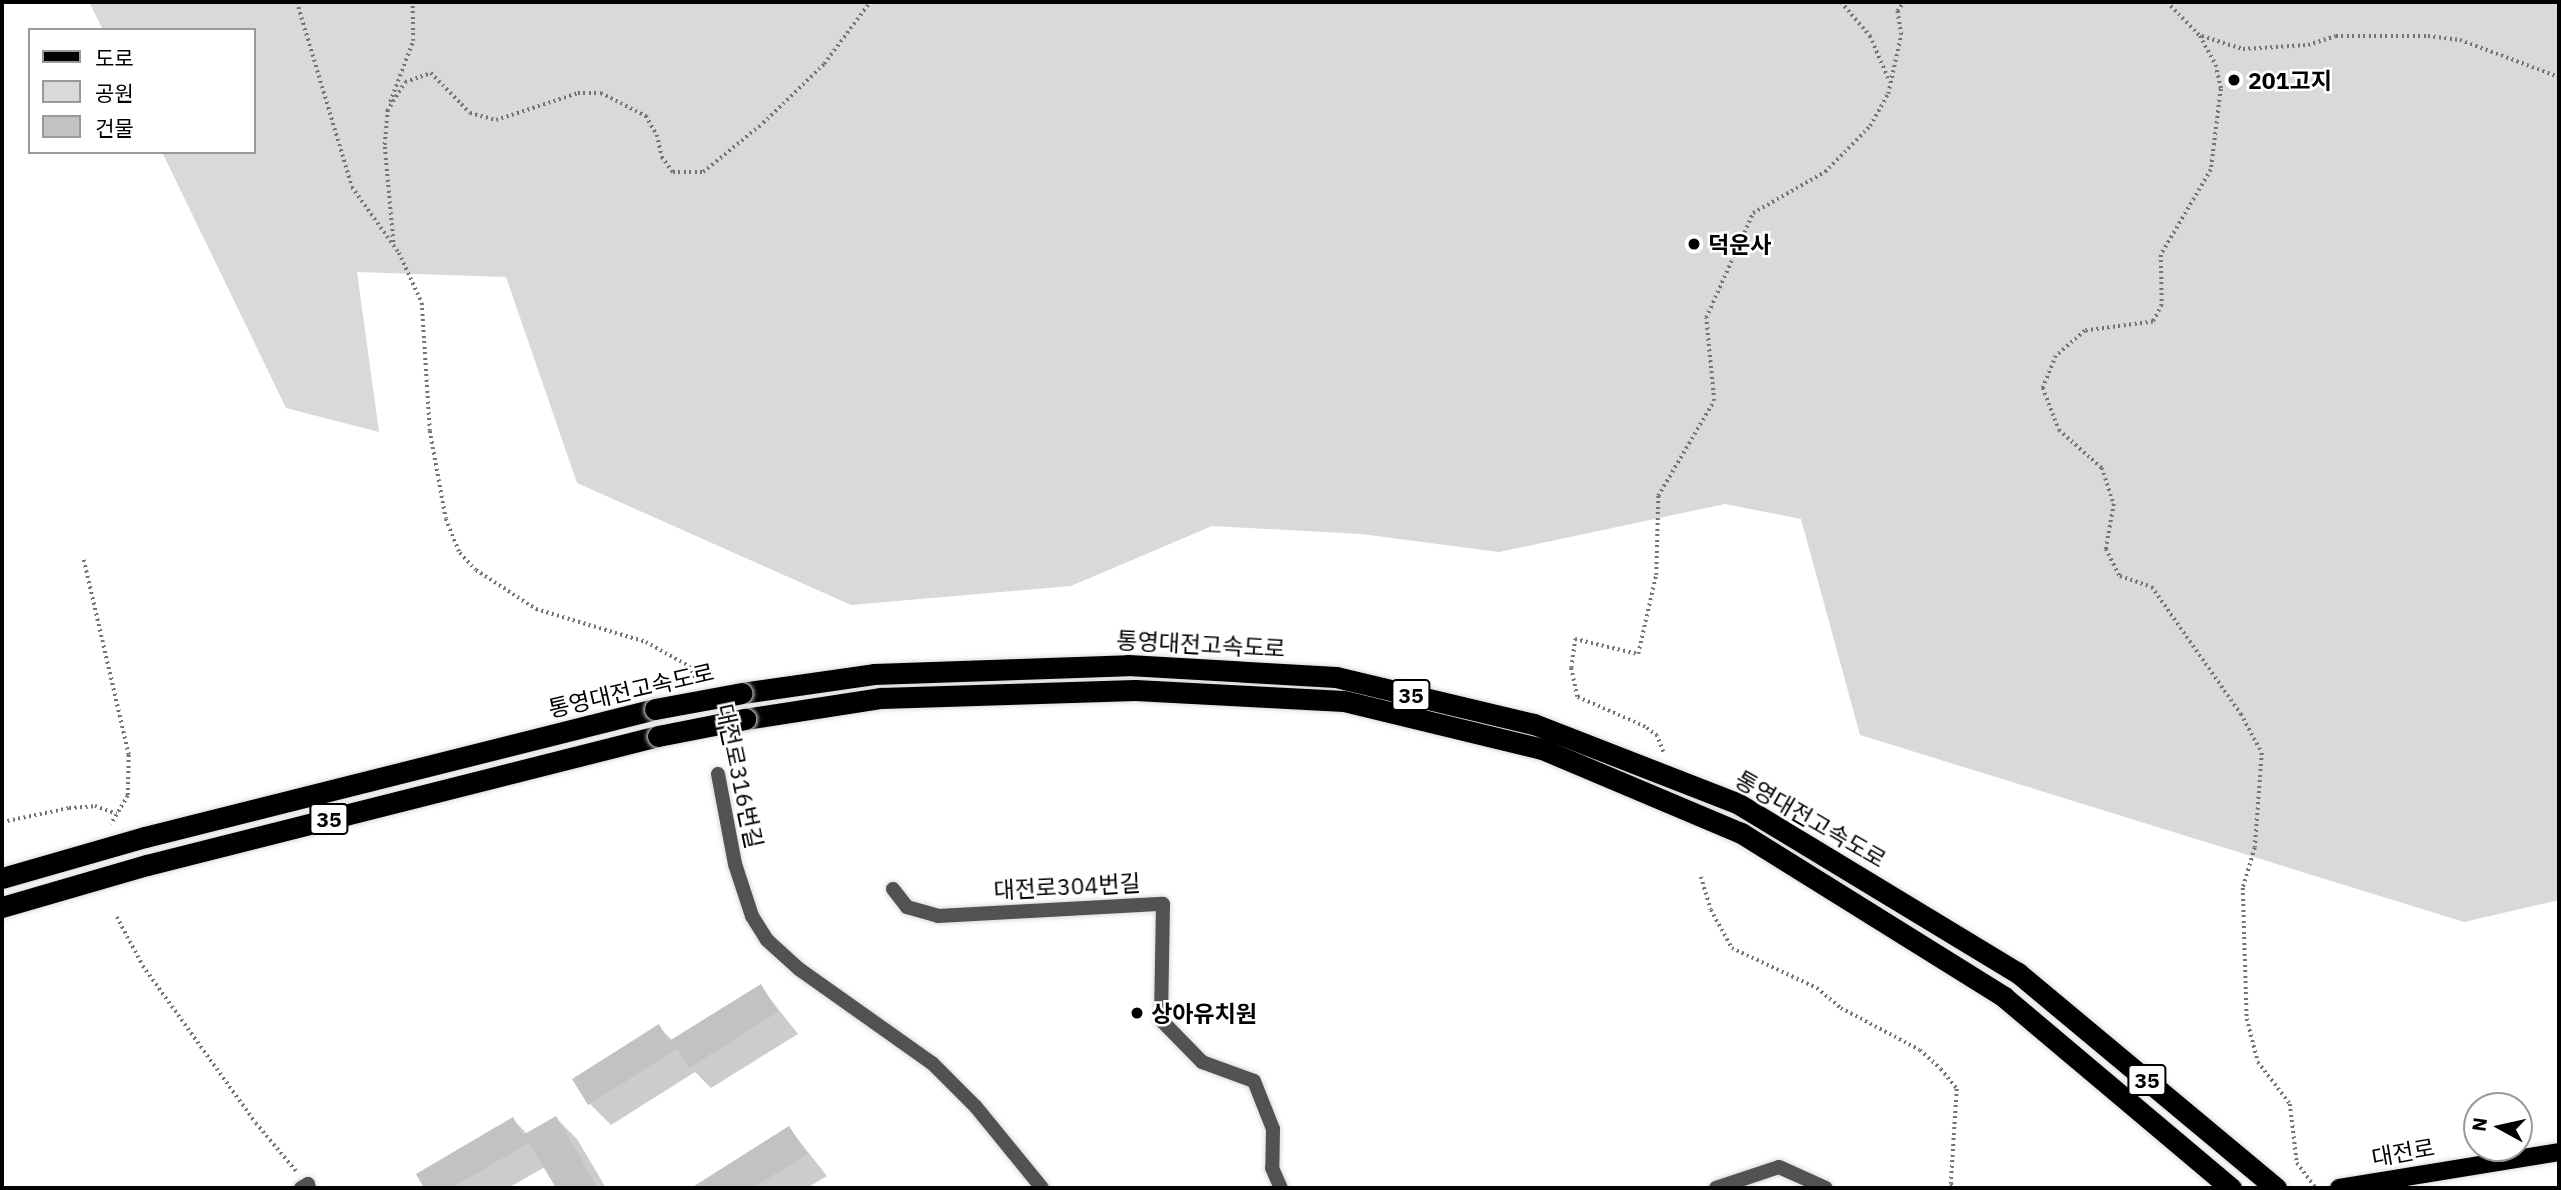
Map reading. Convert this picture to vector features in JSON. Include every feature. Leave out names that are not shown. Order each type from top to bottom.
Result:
[{"type":"highway","name":"통영대전고속도로","points":[[2,878],[158,833],[655,709],[742,693],[874,674],[1128,665],[1336,677],[1534,724],[1737,803],[2018,973],[2276,1188]]},
{"type":"highway","name":"통영대전고속도로","points":[[2,907],[161,862],[658,736],[745,719],[881,698],[1122,690],[1344,701],[1542,749],[1741,833],[2004,997],[2231,1188]]},
{"type":"main road","name":"대전로","points":[[2339,1188],[2559,1152]]},
{"type":"street","name":"대전로316번길","points":[[718,774],[735,864],[752,916],[767,940],[799,968],[932,1063],[976,1107],[1042,1188]]},
{"type":"street","name":"대전로304번길","points":[[893,889],[907,907],[938,916],[1163,904],[1161,1020],[1202,1062],[1254,1081],[1273,1129],[1272,1168],[1280,1188]]},
{"type":"street","points":[[1716,1188],[1779,1167],[1826,1188]]},
{"type":"path","name":"대전로316번길","points":[[297,2],[352,187],[394,247],[422,303],[430,431],[446,519],[460,553],[476,570],[536,609],[646,642],[670,654],[689,666],[700,694]]},
{"type":"path","points":[[394,247],[385,147],[387,111],[413,41],[412,2]]},
{"type":"path","points":[[387,111],[405,82],[431,73],[470,113],[496,120],[578,93],[601,93],[646,116],[657,135],[662,157],[673,172],[703,173],[763,123],[824,64],[870,2]]},
{"type":"path","points":[[1841,2],[1870,36],[1891,82]]},
{"type":"path","points":[[1667,759],[1657,736],[1645,727],[1577,697],[1571,668],[1575,639],[1638,654],[1656,575],[1658,496],[1714,401],[1706,318],[1747,232],[1753,213],[1825,172],[1870,126],[1891,82],[1901,35],[1897,11],[1904,2]]},
{"type":"path","points":[[2167,2],[2200,36],[2216,65],[2221,89],[2219,137],[2211,170],[2161,255],[2162,305],[2154,323],[2085,331],[2056,356],[2043,388],[2059,430],[2102,468],[2114,504],[2106,549],[2120,576],[2152,587],[2241,714],[2263,753],[2255,848],[2243,888],[2247,1020],[2258,1062],[2290,1104],[2297,1163],[2316,1188]]},
{"type":"path","points":[[2200,36],[2243,49],[2308,45],[2336,36],[2428,36],[2460,40],[2559,77]]},
{"type":"path","points":[[84,560],[129,755],[128,796],[111,824]]},
{"type":"path","points":[[2,822],[94,806],[117,814]]},
{"type":"path","points":[[1701,877],[1711,910],[1732,948],[1817,988],[1841,1008],[1920,1050],[1941,1069],[1957,1089],[1951,1184],[1955,1188]]},
{"type":"path","points":[[117,917],[143,966],[216,1069],[306,1187]]},
{"type":"green space","points":[[89,2],[2559,2],[2559,900],[2464,922],[1860,735],[1801,519],[1725,504],[1499,552],[1361,534],[1212,526],[1071,586],[851,605],[577,483],[506,277],[357,272],[379,432],[286,408],[163,154],[256,154],[256,28],[102,28]]},
{"type":"building","points":[[761,984],[778,1012],[689,1068],[677,1049],[588,1105],[572,1079],[659,1024],[669,1041]]},
{"type":"building","points":[[556,1116],[598,1188],[556,1188],[529,1143],[451,1188],[424,1188],[416,1174],[513,1117],[523,1135]]},
{"type":"building","points":[[789,1126],[807,1154],[753,1188],[691,1188]]},
{"type":"place","name":"201고지","points":[[2234,80]]},
{"type":"place","name":"덕운사","points":[[1694,244]]},
{"type":"place","name":"상아유치원","points":[[1137,1013]]}]
